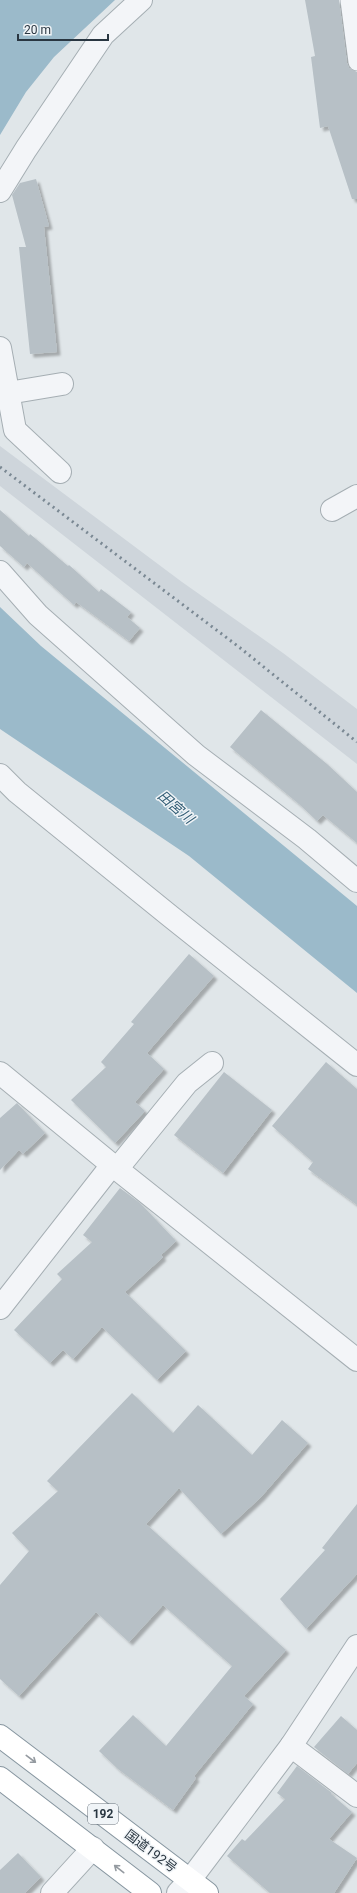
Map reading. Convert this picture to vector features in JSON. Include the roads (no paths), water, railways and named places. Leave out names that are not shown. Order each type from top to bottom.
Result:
[{"type":"highway","name":"国道192号","points":[[0,1736],[191,1889]]},
{"type":"highway","name":"192","points":[[0,1778],[150,1893]]},
{"type":"street","points":[[0,191],[26,149],[103,35],[141,0]]},
{"type":"street","points":[[0,348],[15,430],[60,472]]},
{"type":"street","points":[[8,393],[62,384]]},
{"type":"street","points":[[332,510],[357,496]]},
{"type":"street","points":[[0,572],[38,615],[196,755],[307,839],[357,881]]},
{"type":"street","points":[[0,775],[17,792],[357,1065]]},
{"type":"street","points":[[0,1308],[114,1167],[187,1083],[212,1063]]},
{"type":"street","points":[[2,1078],[357,1360]]},
{"type":"street","points":[[191,1889],[291,1746],[357,1646]]},
{"type":"street","points":[[291,1746],[357,1796]]},
{"type":"street","points":[[52,1893],[92,1848]]},
{"type":"lane","points":[[349,0],[356,62]]},
{"type":"water","points":[[0,0],[115,0],[54,57],[26,92],[0,135]]},
{"type":"water","name":"田宮川","points":[[0,607],[41,646],[357,906],[357,993],[189,856],[0,729]]},
{"type":"railway","points":[[0,467],[239,647],[357,742]]}]
